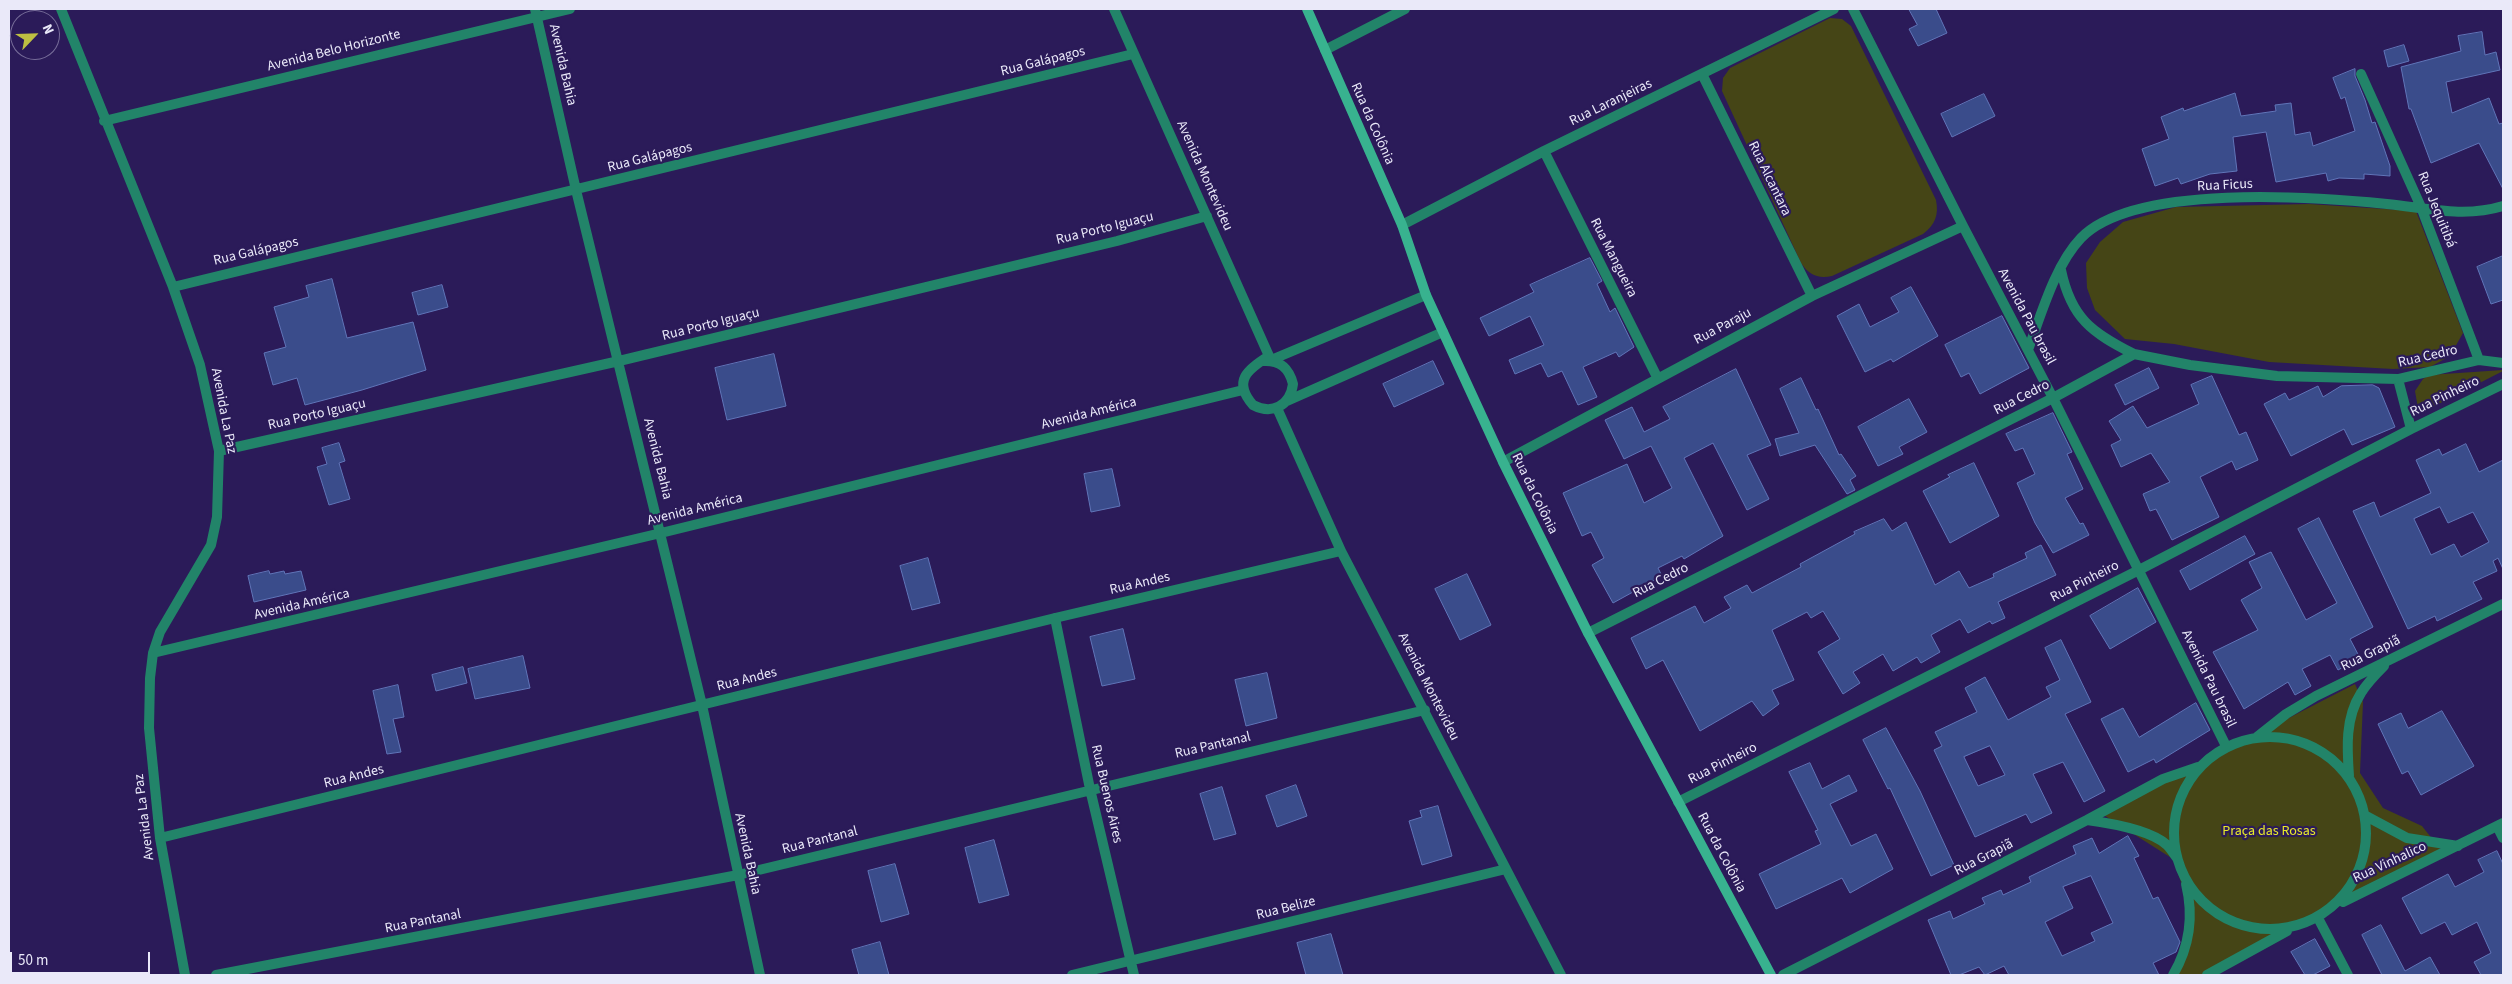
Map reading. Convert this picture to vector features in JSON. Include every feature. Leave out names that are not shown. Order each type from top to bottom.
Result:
[{"type":"main road","name":"Rua da Colônia","points":[[1307,9],[1402,225],[1426,295],[1502,462],[1588,633],[1771,975]]},
{"type":"street","name":"Avenida La Paz","points":[[61,9],[104,121],[173,287],[200,365],[219,451],[217,517],[211,545],[160,632],[153,653],[150,678],[149,728],[160,838],[185,975]]},
{"type":"street","name":"Avenida Belo Horizonte","points":[[104,121],[535,13],[570,9]]},
{"type":"street","name":"Avenida Montevideu","points":[[1114,9],[1270,358]]},
{"type":"street","points":[[1325,50],[1406,9]]},
{"type":"street","name":"Rua Laranjeiras","points":[[1402,225],[1544,151],[1834,9]]},
{"type":"street","name":"Avenida Pau brasil","points":[[1853,9],[1962,226],[2053,398],[2226,746]]},
{"type":"street","name":"Avenida Bahia","points":[[535,13],[576,190],[702,705],[760,975]]},
{"type":"street","name":"Rua Galápagos","points":[[173,287],[1134,54]]},
{"type":"street","name":"Rua Alcantara","points":[[1702,74],[1812,296]]},
{"type":"street","name":"Rua Jequitibá","points":[[2362,74],[2421,207],[2479,360]]},
{"type":"street","name":"Rua Mangueira","points":[[1544,151],[1657,377]]},
{"type":"street","name":"Rua Ficus","points":[[2028,350],[2069,252],[2096,225],[2112,217],[2139,209],[2235,198],[2307,197],[2421,207],[2451,213],[2478,212],[2503,206]]},
{"type":"street","name":"Rua Porto Iguaçu","points":[[219,451],[619,361],[1118,241],[1208,216]]},
{"type":"street","name":"Rua Paraju","points":[[1502,462],[1657,377],[1812,296],[1962,226]]},
{"type":"street","points":[[2061,270],[2066,293],[2079,314],[2094,331],[2134,354]]},
{"type":"street","points":[[1426,295],[1249,368],[1243,382],[1243,390],[1253,405],[1260,409],[1277,408],[1287,401],[1443,332]]},
{"type":"street","name":"Rua Cedro","points":[[1588,633],[2053,398],[2134,354],[2190,365],[2277,376],[2398,379],[2479,360],[2503,363]]},
{"type":"street","points":[[1270,358],[1286,368],[1291,376],[1293,384],[1287,401]]},
{"type":"street","points":[[2398,379],[2411,429]]},
{"type":"street","name":"Rua Pinheiro","points":[[1678,802],[2503,384]]},
{"type":"street","name":"Avenida América","points":[[153,653],[661,533],[1243,390]]},
{"type":"street","name":"Avenida Montevideu","points":[[1277,408],[1341,551],[1561,975]]},
{"type":"street","name":"Rua Andes","points":[[160,838],[1055,618],[1341,551]]},
{"type":"street","name":"Rua Grapiã","points":[[2257,737],[2286,714],[2316,696],[2503,604]]},
{"type":"street","name":"Rua Buenos Aires","points":[[1055,618],[1090,790],[1134,975]]},
{"type":"street","points":[[2348,776],[2347,743],[2351,716],[2361,692],[2388,661]]},
{"type":"street","name":"Rua Pantanal","points":[[216,975],[738,876],[1425,710]]},
{"type":"street","points":[[2177,858],[2178,802],[2198,767],[2226,746],[2257,737],[2283,737],[2312,746],[2331,757],[2348,776],[2359,795],[2366,816],[2365,848],[2362,866],[2350,889],[2333,908],[2318,918],[2292,928],[2206,975]]},
{"type":"street","name":"Rua Grapiã","points":[[1783,975],[2088,820],[2163,779],[2198,767]]},
{"type":"street","points":[[2366,816],[2407,838],[2459,846]]},
{"type":"street","points":[[2088,820],[2121,826],[2148,835],[2166,844],[2177,858],[2186,880],[2191,906],[2189,939],[2173,975]]},
{"type":"street","points":[[2500,825],[2503,838]]},
{"type":"street","name":"Rua Vinhalico","points":[[2333,908],[2356,894],[2500,825]]},
{"type":"street","name":"Rua Belize","points":[[1072,975],[1506,869]]},
{"type":"street","points":[[2186,880],[2205,905],[2230,924],[2261,930],[2292,928]]},
{"type":"street","points":[[2318,918],[2348,975]]},
{"type":"green space","points":[[1830,18],[1842,19],[1851,26],[1936,200],[1937,210],[1931,227],[1923,234],[1832,276],[1822,277],[1807,271],[1801,263],[1722,91],[1723,78],[1730,68]]},
{"type":"green space","points":[[2309,204],[2416,211],[2463,333],[2450,356],[2430,367],[2393,369],[2269,362],[2174,344],[2125,339],[2095,310],[2087,288],[2086,263],[2100,242],[2123,222],[2176,207]]},
{"type":"green space","points":[[2503,370],[2419,414],[2415,391],[2423,379],[2429,375]]},
{"type":"green space","name":"Praça das Rosas","points":[[2355,684],[2363,702],[2360,773],[2383,808],[2422,826],[2441,850],[2205,975],[2168,975],[2183,949],[2187,899],[2173,859],[2102,814]]},
{"type":"building","points":[[1909,9],[1936,9],[1947,33],[1918,46],[1909,29],[1917,25]]},
{"type":"building","points":[[2482,32],[2485,55],[2496,52],[2500,70],[2446,82],[2452,113],[2489,98],[2499,124],[2503,123],[2503,189],[2479,143],[2431,163],[2411,109],[2409,109],[2401,67],[2461,51],[2458,36]]},
{"type":"building","points":[[2404,45],[2409,61],[2388,67],[2384,51]]},
{"type":"building","points":[[2355,69],[2355,76],[2372,123],[2375,122],[2390,166],[2390,176],[2364,174],[2364,179],[2339,178],[2328,181],[2326,173],[2276,182],[2266,132],[2233,137],[2237,171],[2210,174],[2181,184],[2178,178],[2155,186],[2142,149],[2169,139],[2161,117],[2183,108],[2184,111],[2235,93],[2241,116],[2276,111],[2275,105],[2291,103],[2295,135],[2310,132],[2313,146],[2355,131],[2345,97],[2341,99],[2333,78]]},
{"type":"building","points":[[1984,94],[1995,116],[1952,137],[1941,114]]},
{"type":"building","points":[[2503,256],[2503,300],[2491,304],[2477,267]]},
{"type":"building","points":[[1590,258],[1602,281],[1597,284],[1610,312],[1615,308],[1634,347],[1619,357],[1616,352],[1583,367],[1597,397],[1578,405],[1562,371],[1548,377],[1541,363],[1515,374],[1509,360],[1544,345],[1530,316],[1489,336],[1480,318],[1534,292],[1530,285]]},
{"type":"building","points":[[332,279],[347,338],[413,322],[426,370],[305,405],[297,378],[273,385],[264,353],[286,347],[274,307],[309,297],[306,286]]},
{"type":"building","points":[[442,285],[448,307],[418,315],[412,293]]},
{"type":"building","points":[[1911,287],[1938,336],[1893,362],[1891,359],[1865,372],[1837,316],[1859,304],[1870,327],[1899,312],[1891,298]]},
{"type":"building","points":[[2002,316],[2029,368],[1980,394],[1969,373],[1961,377],[1945,345]]},
{"type":"building","points":[[774,354],[786,406],[727,420],[715,368]]},
{"type":"building","points":[[1433,361],[1444,384],[1394,407],[1383,384]]},
{"type":"building","points":[[2149,368],[2159,388],[2125,405],[2115,385]]},
{"type":"building","points":[[1736,369],[1771,445],[1747,455],[1769,499],[1747,510],[1713,443],[1684,458],[1723,536],[1684,559],[1682,556],[1658,568],[1662,576],[1613,603],[1592,565],[1604,558],[1591,532],[1582,536],[1563,493],[1627,464],[1644,503],[1672,488],[1651,446],[1624,459],[1605,420],[1632,407],[1644,432],[1670,419],[1663,407]]},
{"type":"building","points":[[2212,376],[2239,435],[2246,432],[2258,460],[2236,470],[2232,461],[2200,477],[2219,517],[2172,540],[2156,509],[2150,511],[2143,494],[2170,482],[2151,453],[2121,467],[2111,445],[2121,440],[2109,421],[2133,406],[2147,428],[2199,404],[2191,385]]},
{"type":"building","points":[[1801,378],[1816,410],[1818,409],[1839,455],[1841,454],[1856,476],[1850,480],[1855,490],[1847,494],[1815,445],[1780,456],[1775,439],[1799,433],[1780,389]]},
{"type":"building","points":[[2373,385],[2379,388],[2395,427],[2352,445],[2344,429],[2291,456],[2264,404],[2285,393],[2289,400],[2318,386],[2323,397],[2341,386]]},
{"type":"building","points":[[1909,399],[1927,432],[1899,447],[1903,454],[1878,466],[1858,427]]},
{"type":"building","points":[[2053,413],[2072,452],[2067,454],[2083,489],[2065,498],[2080,524],[2083,523],[2089,535],[2053,553],[2035,523],[2017,483],[2035,474],[2023,448],[2015,451],[2006,434]]},
{"type":"building","points":[[339,443],[345,461],[339,463],[350,499],[329,505],[317,467],[327,464],[322,448]]},
{"type":"building","points":[[2466,444],[2479,472],[2503,460],[2503,569],[2498,558],[2493,561],[2497,571],[2473,582],[2482,599],[2437,621],[2435,616],[2408,629],[2353,511],[2374,502],[2380,517],[2431,493],[2416,460],[2439,449],[2442,455]],"holes":[[[2440,507],[2448,523],[2473,512],[2489,542],[2461,557],[2454,544],[2431,555],[2414,519]]]},
{"type":"building","points":[[1974,463],[1999,516],[1950,543],[1923,491],[1950,477],[1948,475]]},
{"type":"building","points":[[1112,469],[1120,506],[1091,512],[1084,474]]},
{"type":"building","points":[[2319,518],[2373,627],[2350,639],[2360,658],[2338,670],[2330,655],[2302,669],[2311,686],[2295,695],[2288,682],[2244,709],[2213,652],[2258,630],[2241,600],[2262,588],[2249,562],[2271,552],[2306,620],[2337,603],[2298,529]]},
{"type":"building","points":[[1884,519],[1892,531],[1906,522],[1935,585],[1959,571],[1969,588],[1994,577],[1993,574],[2027,558],[2025,553],[2041,545],[2056,575],[1998,602],[2005,618],[1992,624],[1990,621],[1968,633],[1960,619],[1931,635],[1940,652],[1921,663],[1917,657],[1893,671],[1883,654],[1853,672],[1860,683],[1843,694],[1818,652],[1840,639],[1823,611],[1811,618],[1807,612],[1772,630],[1794,680],[1772,690],[1779,704],[1763,716],[1752,701],[1700,731],[1663,660],[1646,669],[1631,638],[1695,606],[1704,623],[1731,608],[1724,597],[1747,585],[1752,593],[1801,567],[1800,564],[1855,534],[1854,532]]},
{"type":"building","points":[[2245,536],[2255,554],[2190,590],[2180,571]]},
{"type":"building","points":[[928,558],[940,603],[912,610],[900,566]]},
{"type":"building","points":[[269,571],[270,574],[284,571],[285,574],[301,571],[306,590],[254,602],[248,576]]},
{"type":"building","points":[[1467,574],[1491,625],[1460,640],[1435,589]]},
{"type":"building","points":[[2138,588],[2156,622],[2110,649],[2090,616]]},
{"type":"building","points":[[1123,629],[1135,679],[1102,686],[1090,637]]},
{"type":"building","points":[[2061,640],[2091,702],[2065,714],[2105,791],[2084,802],[2063,762],[2033,774],[2052,813],[2031,823],[2026,814],[1975,837],[1934,750],[1942,746],[1935,732],[1977,712],[1965,688],[1985,677],[2008,720],[2051,697],[2046,687],[2060,680],[2045,648]],"holes":[[[1990,746],[2005,775],[1978,786],[1964,757]]]},
{"type":"building","points":[[523,656],[530,688],[475,699],[468,669]]},
{"type":"building","points":[[463,667],[467,683],[436,691],[432,675]]},
{"type":"building","points":[[1267,673],[1277,718],[1246,726],[1235,680]]},
{"type":"building","points":[[398,685],[404,717],[393,719],[401,752],[387,754],[373,691]]},
{"type":"building","points":[[2196,703],[2210,730],[2156,763],[2154,759],[2128,772],[2101,719],[2123,708],[2139,737]]},
{"type":"building","points":[[2442,711],[2474,766],[2421,795],[2408,771],[2402,774],[2378,724],[2401,713],[2408,728]]},
{"type":"building","points":[[1886,728],[1920,791],[1954,865],[1931,876],[1890,788],[1888,789],[1863,740]]},
{"type":"building","points":[[1810,763],[1822,789],[1849,775],[1857,791],[1830,804],[1851,846],[1876,834],[1893,869],[1850,893],[1842,878],[1776,909],[1759,874],[1821,844],[1815,831],[1818,830],[1789,772]]},
{"type":"building","points":[[1296,785],[1307,816],[1277,827],[1266,796]]},
{"type":"building","points":[[1222,787],[1236,834],[1214,840],[1200,794]]},
{"type":"building","points":[[1438,806],[1452,856],[1422,865],[1409,821],[1422,817],[1420,811]]},
{"type":"building","points":[[2128,836],[2139,856],[2134,858],[2153,899],[2158,897],[2180,942],[2176,952],[2153,963],[2159,975],[2009,975],[2004,966],[1985,975],[1979,967],[1959,975],[1951,975],[1928,920],[1950,911],[1953,919],[1985,904],[1982,898],[2001,890],[2003,895],[2031,882],[2029,877],[2076,854],[2073,846],[2092,838],[2099,853]],"holes":[[[2091,876],[2113,923],[2091,933],[2095,941],[2062,956],[2045,922],[2073,908],[2063,887]]]},
{"type":"building","points":[[994,840],[1009,895],[979,903],[965,848]]},
{"type":"building","points":[[2497,851],[2503,864],[2503,975],[2481,975],[2474,962],[2491,953],[2477,922],[2452,935],[2445,922],[2421,934],[2402,898],[2448,874],[2455,887],[2484,872],[2478,860]]},
{"type":"building","points":[[895,864],[909,914],[881,922],[868,871]]},
{"type":"building","points":[[2381,925],[2405,971],[2430,957],[2440,975],[2382,975],[2362,935]]},
{"type":"building","points":[[1331,934],[1343,975],[1306,975],[1297,943]]},
{"type":"building","points":[[2315,939],[2330,966],[2313,975],[2305,975],[2291,952]]},
{"type":"building","points":[[880,942],[889,975],[859,975],[852,950]]}]
